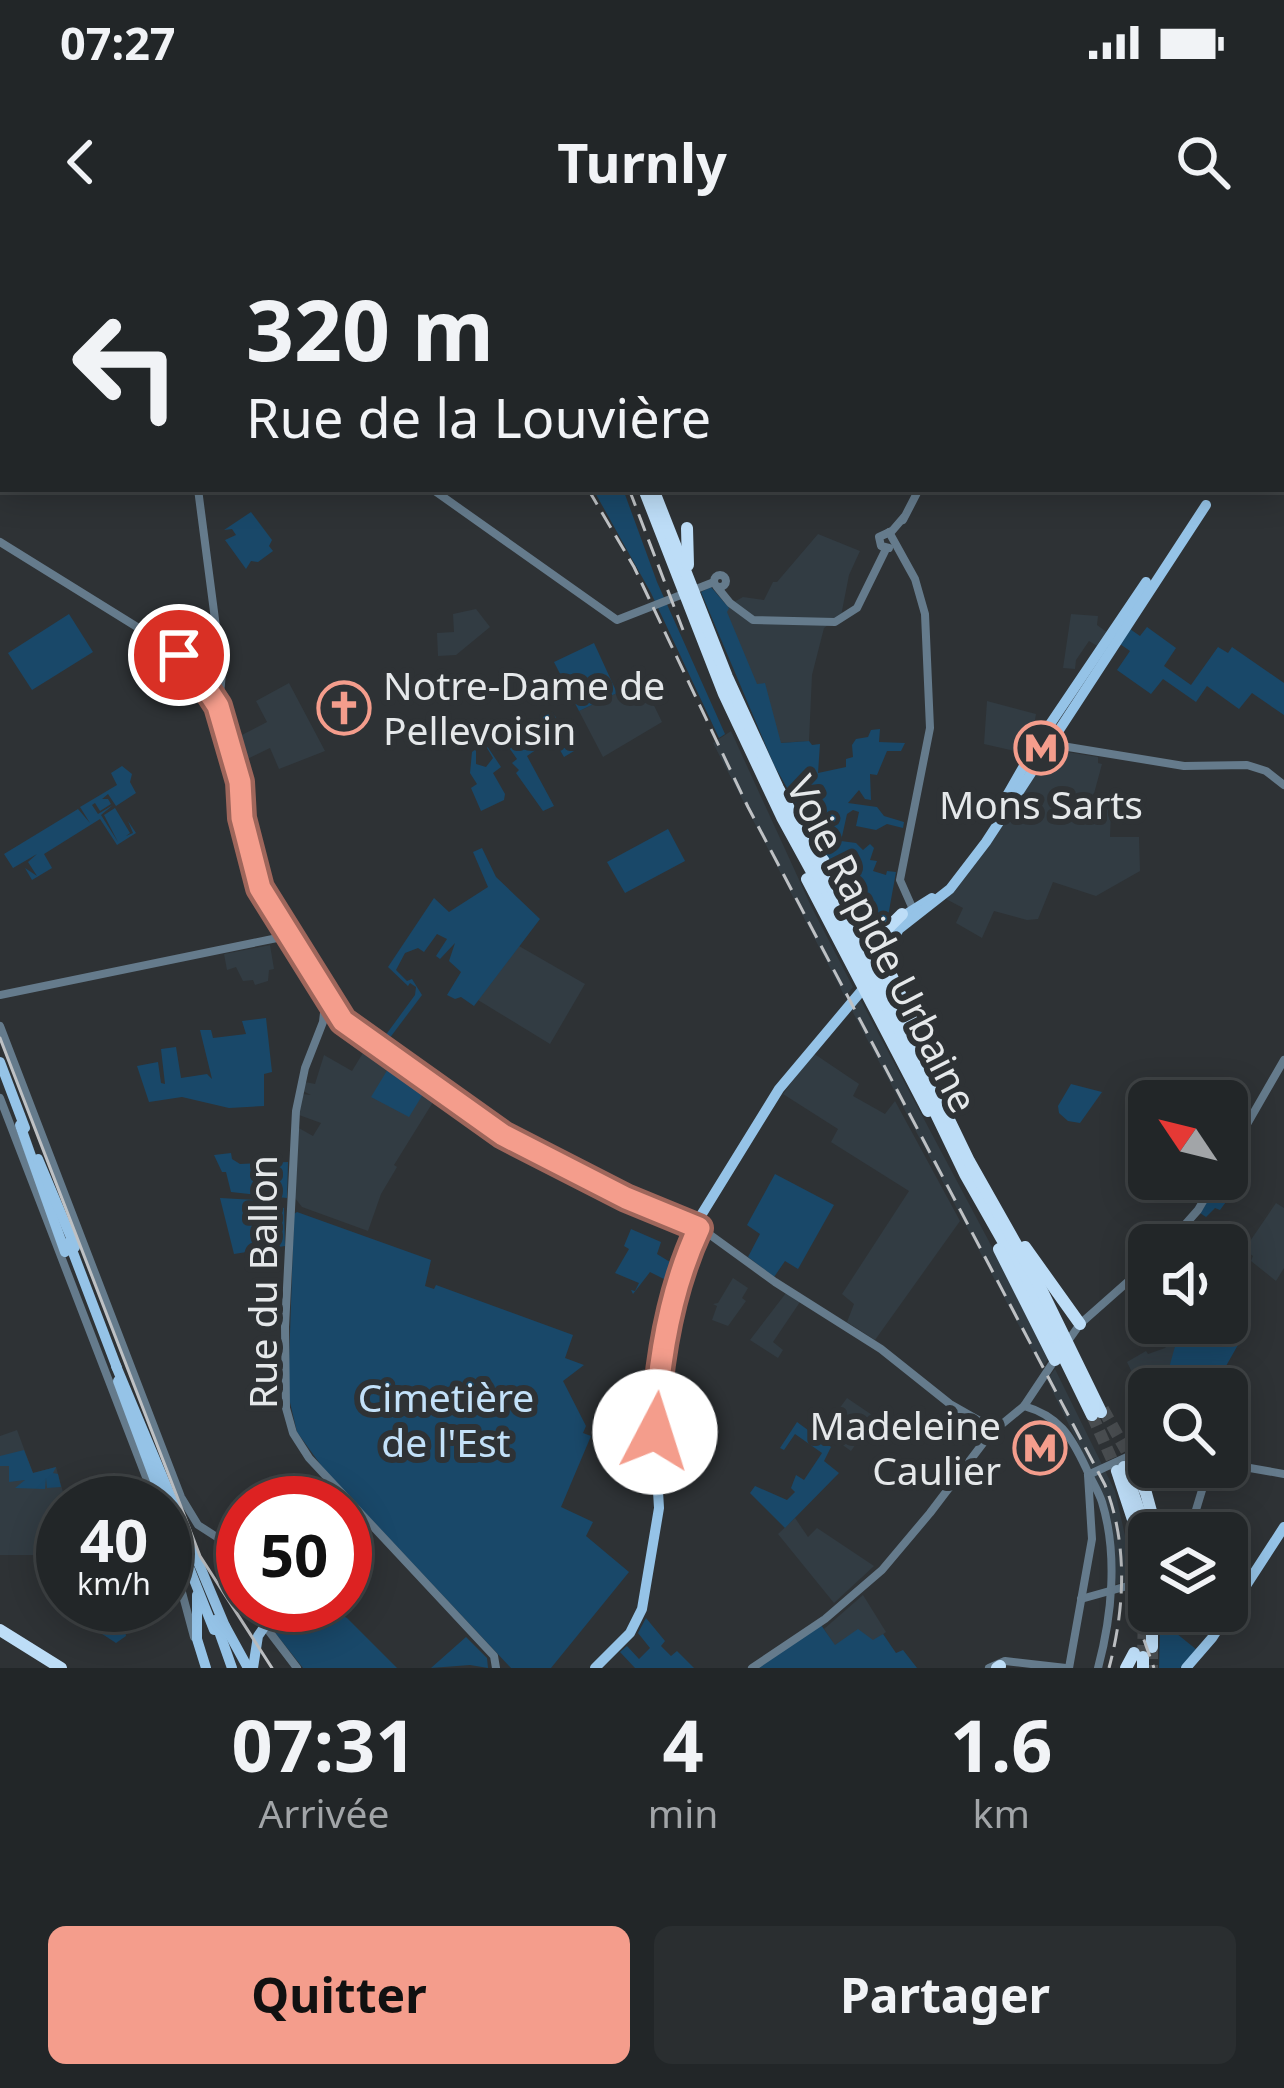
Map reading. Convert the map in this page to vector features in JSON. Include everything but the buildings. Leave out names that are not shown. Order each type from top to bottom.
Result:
[{"type":"highway","name":"Voie Rapide Urbaine","points":[[645,492],[724,694],[782,817],[966,1166],[1073,1332],[1099,1412],[970,1182],[966,1166],[912,1039],[778,788],[654,492]]},
{"type":"highway","points":[[686,528],[696,601]]},
{"type":"highway","points":[[778,788],[882,958],[937,1069],[966,1166]]},
{"type":"highway","points":[[782,817],[814,894],[951,1155],[966,1166]]},
{"type":"highway","points":[[866,932],[880,936],[907,910]]},
{"type":"highway","points":[[970,1182],[978,1207],[1056,1358]]},
{"type":"highway","points":[[1122,1465],[1146,1512]]},
{"type":"highway","points":[[1122,1465],[1138,1512]]},
{"type":"highway","points":[[1122,1465],[1134,1512]]},
{"type":"highway","points":[[0,1628],[60,1666]]},
{"type":"highway","points":[[1126,1668],[1141,1658]]},
{"type":"main road","points":[[596,1665],[630,1633],[642,1609],[658,1510],[655,1432],[659,1383],[682,1269],[711,1200],[779,1089],[882,958],[900,927],[955,884],[1053,740],[1129,614],[1215,492]]},
{"type":"main road","points":[[882,958],[890,929],[907,910],[940,894],[952,880],[1048,727],[1080,692]]},
{"type":"main road","points":[[1048,727],[1053,740]]},
{"type":"main road","points":[[0,1058],[56,1227],[95,1320]]},
{"type":"main road","points":[[0,1077],[5,1099],[21,1122],[72,1240],[153,1476]]},
{"type":"main road","points":[[21,1122],[62,1227],[38,1159]]},
{"type":"main road","points":[[109,1346],[68,1243],[152,1476]]},
{"type":"main road","points":[[116,1366],[216,1605]]},
{"type":"main road","points":[[1186,1668],[1206,1646],[1284,1527]]},
{"type":"main road","points":[[192,1566],[216,1611]]},
{"type":"main road","points":[[192,1575],[230,1668]]},
{"type":"main road","points":[[197,1576],[230,1668]]},
{"type":"main road","points":[[192,1581],[198,1644],[206,1668]]},
{"type":"main road","points":[[228,1632],[251,1664]]},
{"type":"main road","points":[[251,1664],[261,1632]]},
{"type":"street","points":[[198,492],[222,670],[218,706]]},
{"type":"street","points":[[433,492],[617,620],[716,585],[728,602],[755,621],[833,622],[855,610],[917,492]]},
{"type":"street","points":[[0,542],[193,668],[218,706],[240,782],[242,818],[260,888],[349,1025],[502,1134],[626,1198],[698,1227],[994,1429]]},
{"type":"street","points":[[889,542],[918,587],[925,614],[930,720],[900,874],[907,910]]},
{"type":"street","points":[[1053,740],[1062,746],[1184,766],[1247,765],[1266,771],[1284,785]]},
{"type":"street","points":[[0,994],[287,936]]},
{"type":"street","name":"Rue du Ballon","points":[[326,994],[323,1022],[298,1099],[284,1384],[293,1433],[312,1462],[495,1658],[494,1668]]},
{"type":"street","points":[[0,1026],[184,1502],[200,1527],[216,1537]]},
{"type":"street","points":[[1248,1123],[1284,1060]]},
{"type":"street","points":[[5,1099],[152,1476]]},
{"type":"street","points":[[1186,1224],[1204,1200]]},
{"type":"street","points":[[752,1668],[817,1625],[882,1569],[994,1429],[1024,1406],[1073,1332],[1128,1282]]},
{"type":"street","points":[[1024,1406],[1063,1425],[1106,1518],[1115,1590],[1098,1668]]},
{"type":"street","points":[[1088,1475],[1128,1461]]},
{"type":"street","points":[[1248,1468],[1284,1474]]},
{"type":"street","points":[[999,1666],[1068,1668],[1092,1539],[1088,1475]]},
{"type":"street","points":[[1081,1599],[1128,1584]]},
{"type":"street","points":[[192,1617],[198,1644]]},
{"type":"street","points":[[264,1632],[297,1668]]},
{"type":"street","points":[[999,1666],[1029,1668]]},
{"type":"shaded area","points":[[818,534],[860,551],[849,575],[841,616],[824,628],[812,675],[809,741],[779,743],[723,608],[743,597],[764,600],[773,582]]},
{"type":"shaded area","points":[[476,609],[490,627],[456,655],[438,656],[437,633],[454,632],[453,614]]},
{"type":"shaded area","points":[[1071,614],[1098,616],[1097,625],[1108,633],[1099,647],[1089,641],[1075,669],[1063,668]]},
{"type":"shaded area","points":[[642,681],[662,722],[603,757],[579,711]]},
{"type":"shaded area","points":[[289,683],[325,751],[279,769],[270,748],[239,763],[232,740],[267,722],[256,701]]},
{"type":"shaded area","points":[[987,701],[1036,714],[1031,743],[1026,740],[1019,752],[984,744]]},
{"type":"shaded area","points":[[731,731],[853,987],[845,997],[713,743]]},
{"type":"shaded area","points":[[1054,750],[1098,757],[1102,764],[1092,801],[1111,811],[1110,837],[1139,837],[1140,871],[1096,896],[1053,882],[1038,919],[994,911],[982,938],[956,923],[963,908],[946,899]]},
{"type":"shaded area","points":[[270,945],[274,969],[269,970],[268,981],[255,985],[253,980],[243,981],[236,967],[227,970],[224,954]]},
{"type":"shaded area","points":[[519,946],[585,984],[550,1044],[478,1000]]},
{"type":"shaded area","points":[[859,997],[1049,1357],[1042,1369],[850,1007]]},
{"type":"shaded area","points":[[369,1043],[438,1094],[394,1165],[368,1231],[302,1207],[295,1198],[297,1127],[313,1136],[321,1123],[299,1115],[302,1094],[311,1095],[303,1091],[305,1082],[315,1084],[324,1055],[352,1071]]},
{"type":"shaded area","points":[[813,1053],[859,1084],[853,1096],[885,1114],[895,1101],[960,1221],[875,1340],[847,1322],[854,1304],[842,1294],[909,1191],[831,1142],[838,1129],[783,1094]]},
{"type":"shaded area","points":[[1276,1203],[1284,1208],[1284,1268],[1276,1281],[1251,1261],[1248,1244]]},
{"type":"shaded area","points":[[733,1278],[748,1288],[742,1298],[746,1301],[728,1326],[712,1320],[717,1306],[713,1304]]},
{"type":"shaded area","points":[[786,1293],[800,1302],[773,1342],[783,1350],[778,1358],[750,1340]]},
{"type":"shaded area","points":[[1177,1344],[1171,1368],[1130,1368],[1127,1362],[1146,1351]]},
{"type":"shaded area","points":[[1055,1369],[1115,1491],[1128,1549],[1128,1581],[1116,1584],[1112,1537],[1092,1472],[1047,1380]]},
{"type":"shaded area","points":[[847,1398],[875,1417],[851,1451],[823,1431]]},
{"type":"shaded area","points":[[17,1430],[33,1473],[56,1467],[58,1476],[36,1476],[36,1555],[0,1555],[0,1436]]},
{"type":"shaded area","points":[[795,1518],[808,1537],[817,1528],[874,1566],[834,1603],[778,1534]]},
{"type":"shaded area","points":[[863,1595],[886,1632],[874,1641],[835,1646],[824,1629]]},
{"type":"green space","points":[[595,492],[624,492],[657,582],[725,734],[719,738],[651,593]]},
{"type":"green space","points":[[251,512],[272,540],[273,551],[258,562],[251,561],[246,569],[225,540],[236,535],[232,529],[224,530]]},
{"type":"green space","points":[[711,587],[729,608],[757,684],[765,683],[781,743],[820,744],[818,773],[846,767],[856,739],[868,737],[871,730],[880,729],[879,742],[905,743],[901,751],[887,751],[877,775],[870,774],[871,800],[859,790],[848,803],[877,807],[884,816],[904,822],[903,828],[856,826],[859,812],[853,810],[847,814],[841,841],[856,843],[863,850],[870,844],[874,848],[870,860],[877,861],[873,871],[896,872],[887,922],[874,929],[866,926],[774,765],[701,592]]},
{"type":"green space","points":[[69,614],[93,652],[32,690],[8,653]]},
{"type":"green space","points":[[1147,627],[1176,648],[1164,666],[1191,685],[1218,647],[1228,653],[1232,647],[1284,683],[1284,715],[1252,693],[1239,709],[1207,686],[1196,702],[1163,679],[1151,694],[1117,670],[1130,651],[1120,644],[1130,629],[1140,636]]},
{"type":"green space","points":[[594,643],[617,693],[579,711],[554,662]]},
{"type":"green space","points":[[552,712],[557,719],[552,714],[547,717],[558,740],[565,738],[564,730],[574,751],[564,757],[553,738],[527,756],[554,806],[543,811],[516,773],[519,770],[512,763],[517,759],[505,742],[497,742]]},
{"type":"green space","points":[[485,743],[501,767],[493,773],[505,794],[504,800],[481,811],[471,788],[477,784],[470,773],[476,749],[476,764],[486,767],[493,758],[487,748],[478,751]]},
{"type":"green space","points":[[122,766],[132,774],[130,782],[136,793],[116,806],[108,794],[102,799],[111,804],[100,811],[92,805],[98,814],[113,805],[101,815],[118,842],[104,815],[115,808],[130,833],[126,836],[133,833],[128,821],[136,833],[117,845],[100,819],[44,854],[52,868],[32,880],[25,868],[37,876],[28,862],[37,854],[13,868],[4,854],[78,809],[90,823],[80,807],[117,785],[111,773]]},
{"type":"green space","points":[[668,829],[685,861],[625,893],[607,862]]},
{"type":"green space","points":[[482,848],[496,877],[540,919],[474,1006],[447,995],[461,972],[449,961],[455,943],[440,959],[436,956],[447,939],[437,934],[424,952],[418,948],[405,953],[396,970],[407,981],[412,979],[422,995],[389,1039],[385,1036],[416,987],[408,986],[388,967],[434,898],[449,912],[488,887],[473,852]]},
{"type":"green space","points":[[266,1018],[272,1072],[264,1074],[264,1106],[229,1108],[182,1097],[149,1102],[137,1066],[158,1062],[165,1084],[161,1049],[176,1047],[181,1078],[207,1074],[212,1079],[200,1030],[211,1030],[213,1038],[246,1034],[242,1021]]},
{"type":"green space","points":[[394,1059],[428,1086],[409,1117],[371,1097]]},
{"type":"green space","points":[[1071,1084],[1102,1092],[1080,1123],[1059,1113],[1058,1106]]},
{"type":"green space","points":[[231,1153],[240,1164],[288,1162],[287,1198],[231,1192],[226,1172],[214,1155]]},
{"type":"green space","points":[[775,1174],[834,1205],[798,1269],[785,1261],[774,1277],[748,1257],[760,1234],[747,1225]]},
{"type":"green space","points":[[220,1198],[257,1200],[284,1208],[285,1246],[234,1254]]},
{"type":"green space","points":[[1208,1200],[1227,1200],[1206,1217],[1200,1213]]},
{"type":"green space","name":"Cimetière de l'Est","points":[[294,1214],[431,1260],[425,1286],[434,1289],[436,1285],[573,1335],[565,1358],[584,1365],[563,1381],[586,1426],[583,1433],[591,1436],[561,1507],[593,1522],[586,1536],[629,1572],[551,1668],[511,1668],[372,1520],[372,1476],[331,1476],[297,1432],[288,1394]]},
{"type":"green space","points":[[631,1229],[661,1242],[657,1254],[670,1262],[666,1280],[650,1272],[633,1294],[631,1290],[639,1283],[615,1273],[629,1249],[624,1246]]},
{"type":"green space","points":[[1176,1344],[1238,1344],[1225,1368],[1169,1368]]},
{"type":"green space","points":[[797,1422],[831,1447],[824,1461],[839,1473],[785,1528],[750,1493],[755,1486],[787,1500],[795,1492],[791,1488],[796,1475],[804,1480],[822,1453],[795,1434],[784,1450],[780,1448]]},
{"type":"green space","points":[[24,1450],[33,1473],[56,1467],[53,1473],[58,1476],[36,1476],[36,1489],[15,1488],[25,1480],[9,1482],[9,1466],[0,1466],[0,1456]]},
{"type":"green space","points":[[646,1618],[665,1641],[661,1646],[671,1656],[677,1651],[694,1668],[635,1668],[620,1652],[627,1646],[639,1659],[650,1648],[638,1633]]},
{"type":"green space","points":[[821,1625],[835,1645],[858,1629],[873,1640],[883,1634],[896,1653],[903,1650],[917,1668],[757,1668]]},
{"type":"green space","points":[[99,1632],[125,1632],[116,1643]]},
{"type":"green space","points":[[274,1632],[361,1632],[397,1668],[303,1668]]},
{"type":"green space","points":[[1160,1632],[1175,1632],[1197,1650],[1180,1668],[1159,1668]]},
{"type":"green space","points":[[466,1637],[487,1658],[488,1668],[431,1668]]},
{"type":"tunnel","points":[[1103,1409],[1128,1454]]},
{"type":"tunnel","points":[[1092,1415],[1117,1471]]},
{"type":"tunnel","points":[[1143,1657],[1144,1632]]},
{"type":"tunnel","points":[[1152,1647],[1152,1668]]},
{"type":"tram line","points":[[0,1038],[200,1556],[272,1668]]},
{"type":"railway","points":[[590,492],[634,567],[748,807],[1105,1485],[1118,1530],[1122,1576],[1109,1668]]},
{"type":"railway","points":[[630,492],[683,630]]},
{"type":"railway","points":[[1141,1632],[1154,1668]]},
{"type":"place","name":"Notre-Dame de Pellevoisin","points":[[344,708]]},
{"type":"place","name":"Mons Sarts","points":[[1041,748]]},
{"type":"place","name":"Madeleine Caulier","points":[[1040,1448]]},
{"type":"route","points":[[179,655],[218,706],[240,782],[242,818],[260,888],[343,1021],[503,1135],[626,1198],[699,1228],[682,1269],[667,1335],[655,1432]]}]
